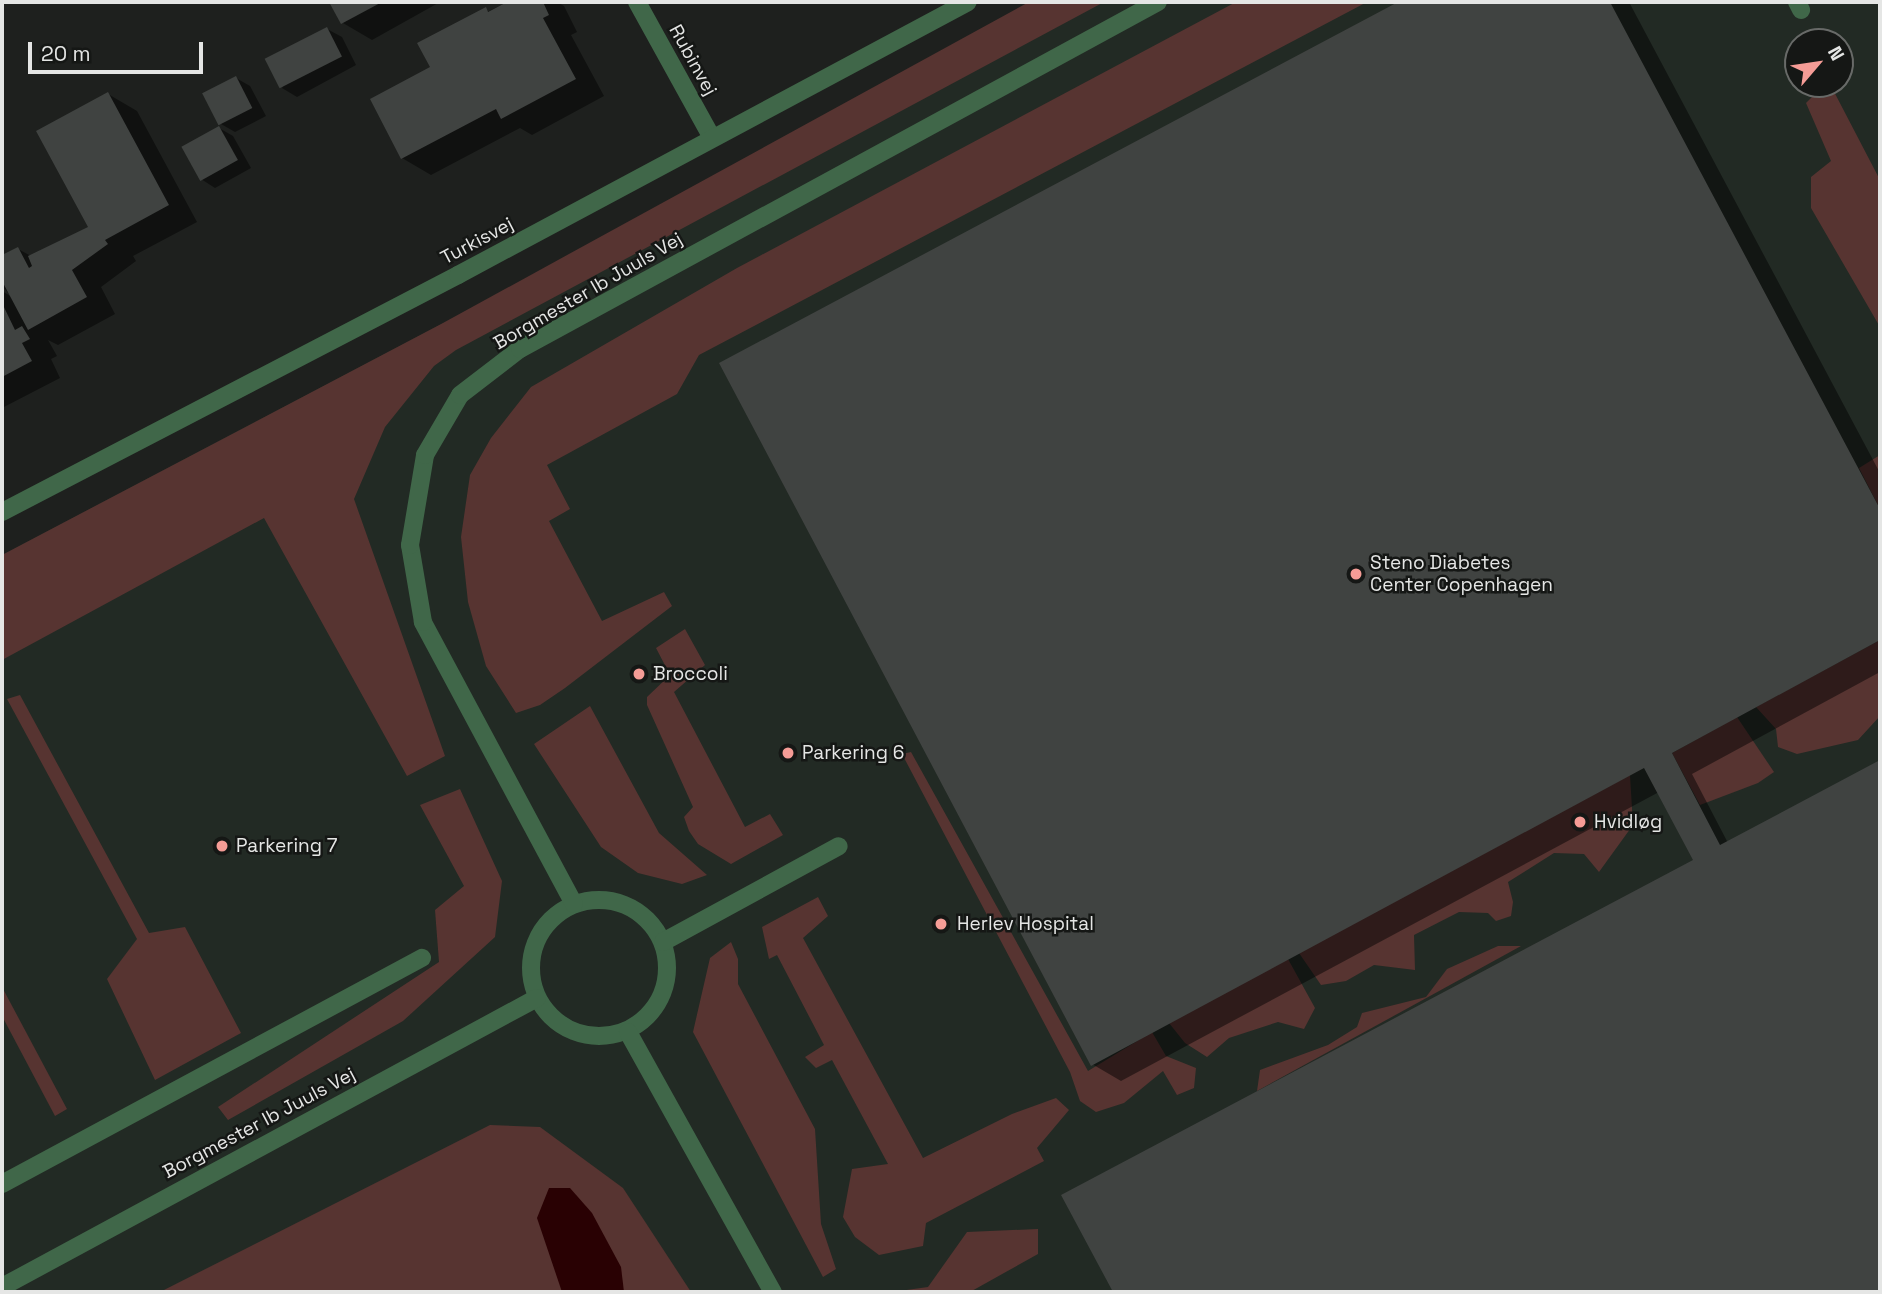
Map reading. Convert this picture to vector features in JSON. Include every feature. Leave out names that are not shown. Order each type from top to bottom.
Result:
[{"type":"street","name":"Rubinvej","points":[[637,2],[712,138]]},
{"type":"street","name":"Turkisvej","points":[[2,512],[968,2]]},
{"type":"street","name":"Borgmester Ib Juuls Vej","points":[[574,904],[423,622],[410,545],[425,455],[460,395],[520,349],[1158,2]]},
{"type":"street","points":[[663,942],[839,846]]},
{"type":"street","points":[[609,900],[641,914],[663,942],[668,976],[654,1010],[628,1032],[593,1038],[560,1025],[537,998],[530,962],[544,927],[574,904],[609,900]]},
{"type":"street","points":[[2,1184],[422,958]]},
{"type":"street","name":"Borgmester Ib Juuls Vej","points":[[2,1287],[537,998]]},
{"type":"street","points":[[628,1032],[773,1292]]},
{"type":"shaded area","points":[[1029,2],[1104,2],[456,350],[434,366],[385,427],[354,499],[445,756],[407,776],[264,518],[2,660],[2,555],[443,323]]},
{"type":"shaded area","name":"Herlev Hospital","points":[[1053,2],[1880,2],[1880,1292],[2,1292],[2,555]]},
{"type":"shaded area","points":[[1236,2],[1367,2],[699,355],[677,394],[547,465],[570,509],[549,521],[602,621],[664,592],[672,606],[565,688],[540,705],[516,713],[486,666],[468,602],[461,537],[470,475],[491,438],[531,387],[737,268]]},
{"type":"shaded area","points":[[1811,98],[1837,98],[1880,180],[1880,327],[1811,208],[1811,177],[1831,161],[1806,103]]},
{"type":"shaded area","points":[[1880,455],[1880,509],[1859,468]]},
{"type":"shaded area","points":[[685,629],[705,665],[674,692],[745,827],[770,814],[783,835],[731,864],[698,844],[689,831],[684,817],[693,807],[647,705],[647,697],[670,675],[656,648]]},
{"type":"shaded area","points":[[1880,640],[1880,716],[1858,740],[1797,754],[1778,747],[1776,729],[1756,707]]},
{"type":"shaded area","points":[[20,695],[149,933],[185,927],[241,1033],[155,1080],[107,979],[137,939],[7,699]]},
{"type":"shaded area","points":[[590,706],[659,833],[707,875],[682,884],[638,873],[601,847],[534,744]]},
{"type":"shaded area","points":[[1737,717],[1774,772],[1758,783],[1700,805],[1672,753]]},
{"type":"shaded area","points":[[911,752],[1088,1071],[1152,1032],[1166,1056],[1196,1068],[1194,1088],[1177,1095],[1163,1071],[1124,1103],[1096,1112],[1080,1101],[1070,1072],[902,754]]},
{"type":"shaded area","points":[[1630,775],[1633,825],[1599,872],[1584,854],[1554,853],[1508,882],[1513,902],[1511,916],[1496,921],[1488,913],[1459,912],[1414,935],[1415,970],[1374,965],[1346,981],[1321,985],[1299,953]]},
{"type":"shaded area","points":[[460,789],[502,881],[495,937],[403,1021],[228,1120],[218,1107],[439,962],[435,910],[464,886],[420,805]]},
{"type":"shaded area","points":[[818,897],[828,916],[803,938],[923,1158],[1012,1114],[1056,1098],[1069,1110],[1037,1148],[1044,1161],[926,1223],[923,1246],[879,1255],[855,1237],[843,1217],[852,1169],[888,1164],[832,1060],[816,1068],[805,1057],[824,1045],[777,955],[769,959],[762,927]]},
{"type":"shaded area","points":[[731,942],[738,959],[738,984],[815,1129],[821,1224],[836,1269],[823,1277],[693,1032],[710,958]]},
{"type":"shaded area","points":[[1498,946],[1521,946],[1257,1091],[1260,1070],[1328,1045],[1357,1027],[1362,1013],[1426,997],[1447,969]]},
{"type":"shaded area","points":[[1288,959],[1315,1008],[1304,1029],[1278,1022],[1229,1038],[1207,1057],[1185,1043],[1169,1023]]},
{"type":"shaded area","points":[[2,987],[67,1109],[55,1116],[2,1016]]},
{"type":"shaded area","points":[[490,1125],[540,1127],[623,1188],[691,1292],[160,1292]]},
{"type":"shaded area","points":[[549,1188],[570,1188],[592,1213],[621,1267],[624,1292],[562,1292],[537,1218]]},
{"type":"shaded area","points":[[1038,1229],[1038,1254],[970,1292],[892,1292],[928,1287],[967,1232]]},
{"type":"building","points":[[329,2],[382,2],[341,24]]},
{"type":"building","points":[[507,2],[543,2],[549,15],[543,18],[576,79],[501,119],[496,109],[401,159],[370,99],[430,67],[417,43],[486,7],[488,12]]},
{"type":"building","name":"Steno Diabetes Center Copenhagen","points":[[1398,2],[1610,2],[1880,509],[1880,640],[1672,753],[1720,845],[1880,760],[1880,1292],[1113,1292],[1061,1195],[1693,860],[1644,768],[1091,1066],[719,363]]},
{"type":"building","points":[[327,27],[342,56],[280,88],[265,59]]},
{"type":"building","points":[[236,76],[252,108],[218,125],[202,93]]},
{"type":"building","points":[[108,92],[169,205],[105,240],[108,244],[72,270],[87,297],[28,330],[2,281],[2,255],[18,247],[29,268],[32,266],[28,256],[88,227],[36,131]]},
{"type":"building","points":[[219,126],[238,160],[200,181],[181,147]]},
{"type":"building","points":[[2,303],[15,330],[22,326],[30,339],[22,343],[32,361],[2,377]]},
{"type":"place","name":"Steno Diabetes Center Copenhagen","points":[[1356,574]]},
{"type":"place","name":"Broccoli","points":[[639,674]]},
{"type":"place","name":"Parkering 6","points":[[788,753]]},
{"type":"place","name":"Hvidløg","points":[[1580,822]]},
{"type":"place","name":"Parkering 7","points":[[222,846]]},
{"type":"place","name":"Herlev Hospital","points":[[941,924]]}]
